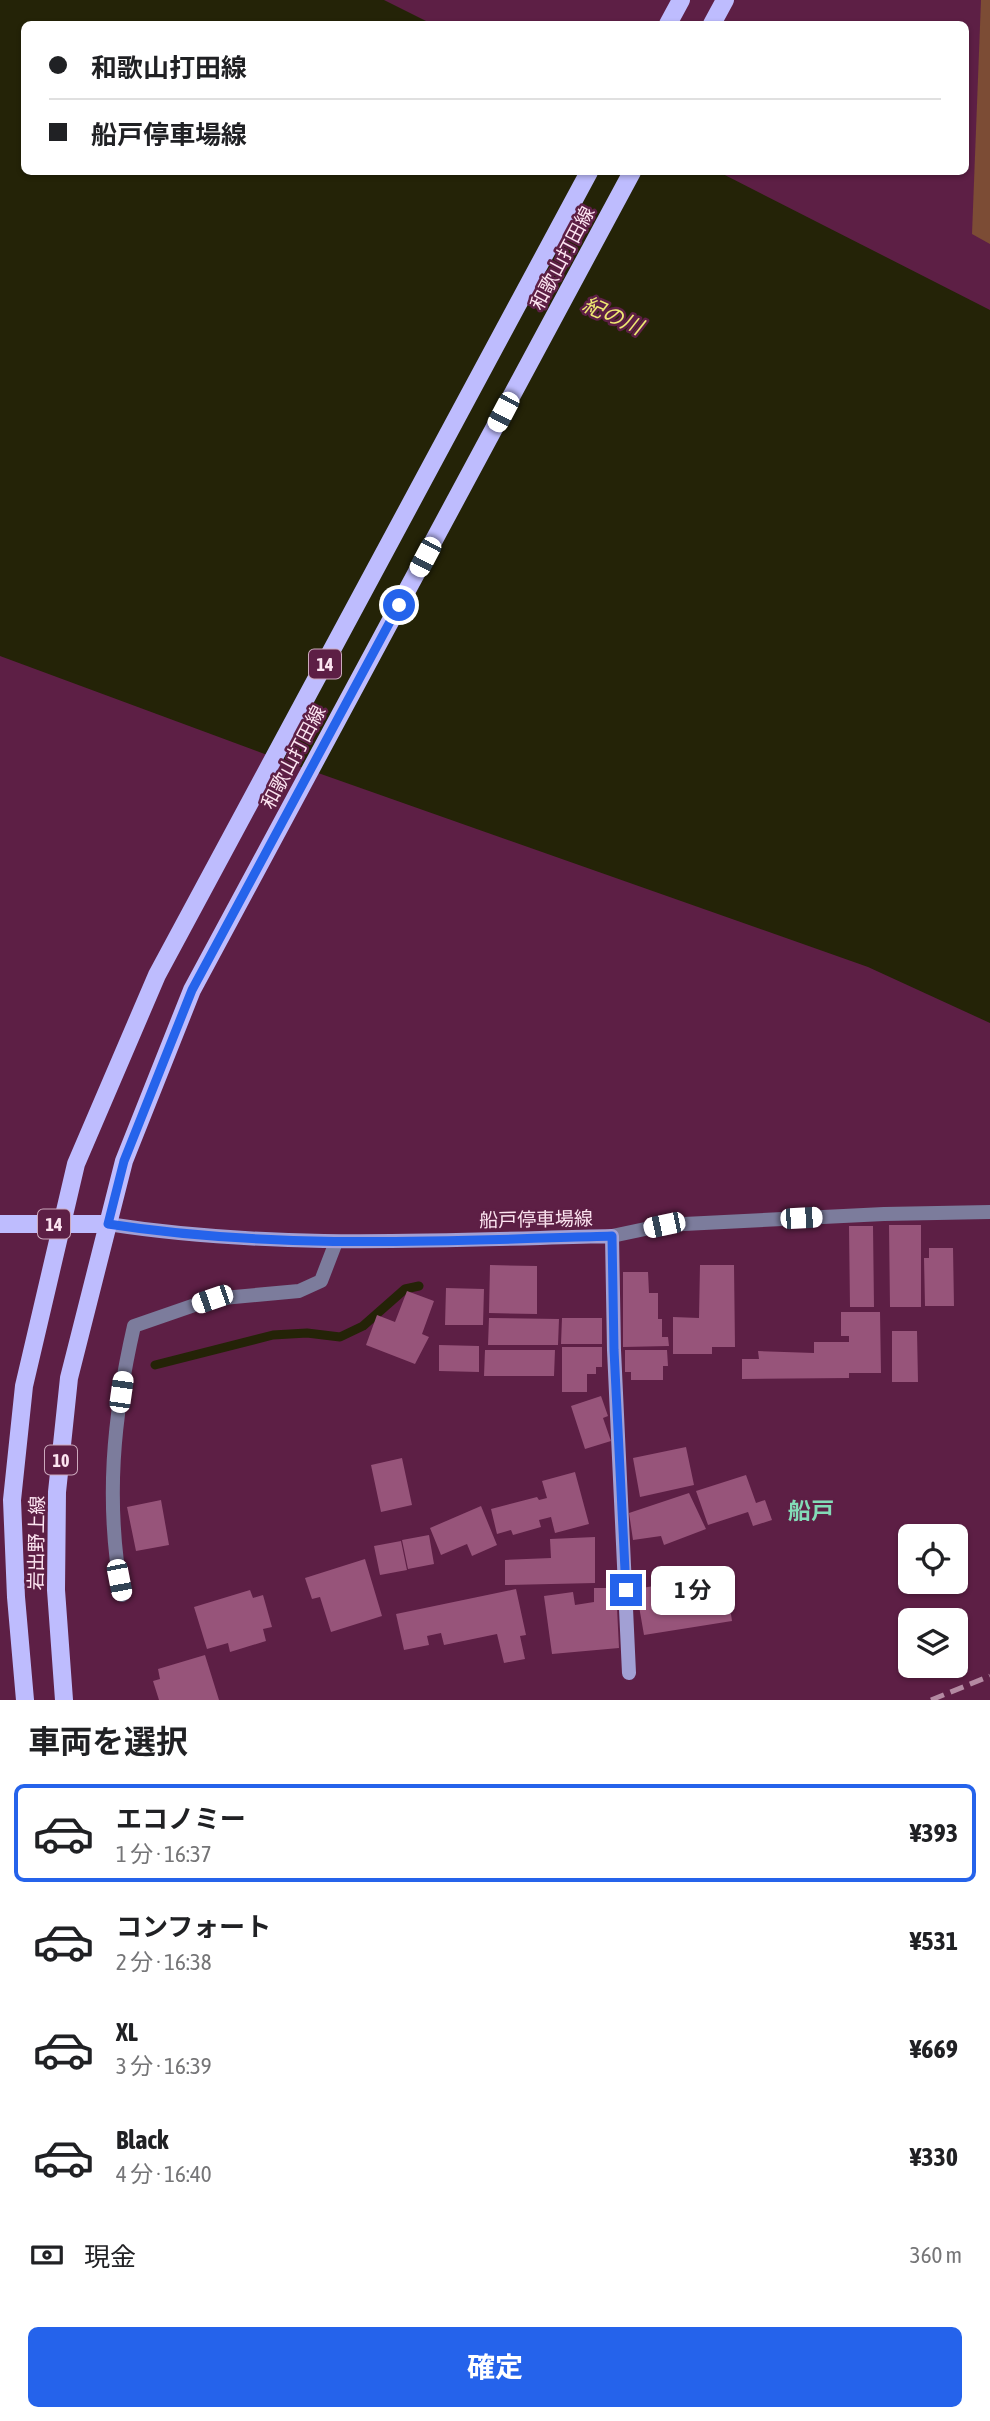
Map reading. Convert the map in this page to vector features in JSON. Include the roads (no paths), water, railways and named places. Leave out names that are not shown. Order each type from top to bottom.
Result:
[{"type":"main road","points":[[670,21],[681,0]]},
{"type":"main road","points":[[714,21],[725,0]]},
{"type":"main road","name":"和歌山打田線","points":[[60,1224],[76,1164],[157,975],[587,175]]},
{"type":"main road","name":"和歌山打田線","points":[[108,1224],[124,1161],[192,990],[630,175]]},
{"type":"main road","name":"14","points":[[0,1224],[108,1224]]},
{"type":"main road","name":"岩出野上線","points":[[25,1700],[16,1597],[12,1500],[24,1386],[60,1224]]},
{"type":"main road","name":"船戸停車場線","points":[[108,1224],[181,1235],[336,1242],[612,1236],[614,1350],[629,1673]]},
{"type":"main road","name":"岩出野上線","points":[[64,1700],[56,1590],[57,1492],[69,1378],[108,1224]]},
{"type":"street","points":[[612,1236],[664,1225],[884,1214],[990,1212]]},
{"type":"street","points":[[122,1595],[116,1565],[111,1466],[124,1367],[134,1326],[212,1299],[299,1292],[321,1281],[336,1242]]},
{"type":"water","name":"紀の川","points":[[0,0],[384,0],[426,21],[21,21],[21,175],[725,175],[990,310],[990,1023],[868,967],[270,756],[0,656]]},
{"type":"waterway","points":[[155,1365],[273,1335],[307,1333],[340,1337],[363,1326],[405,1289],[419,1286]]},
{"type":"railway","points":[[931,1700],[990,1676]]},
{"type":"district","name":"船戸","points":[[811,1511]]}]
